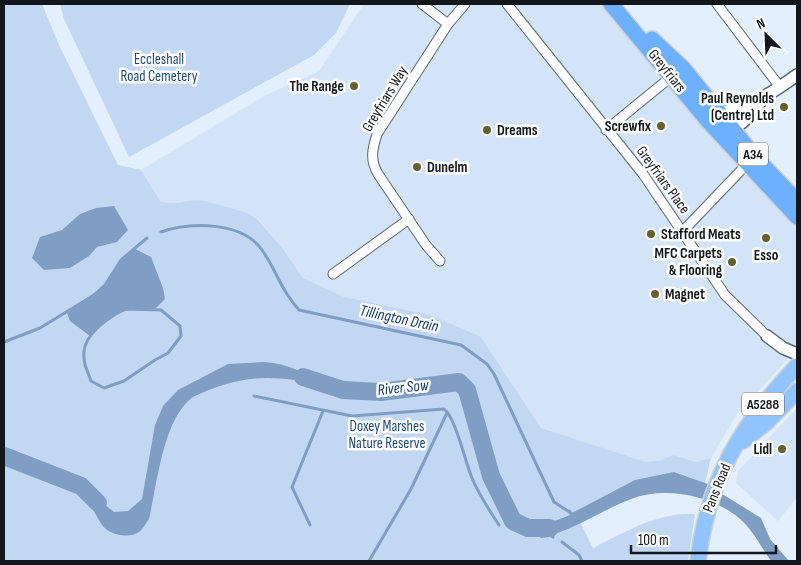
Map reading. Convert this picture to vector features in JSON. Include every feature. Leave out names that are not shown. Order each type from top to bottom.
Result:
[{"type":"highway","name":"Greyfriars","points":[[611,4],[671,76],[728,134]]},
{"type":"highway","name":"Greyfriars","points":[[622,4],[657,45],[683,68],[716,108]]},
{"type":"highway","name":"A34","points":[[716,108],[728,134],[747,164],[797,217]]},
{"type":"highway","name":"A34","points":[[728,134],[797,201]]},
{"type":"main road","name":"Pans Road","points":[[698,561],[707,511],[723,467],[756,412],[797,366]]},
{"type":"main road","name":"Pans Road","points":[[736,447],[767,422],[797,391]]},
{"type":"street","points":[[422,4],[448,24]]},
{"type":"street","name":"Greyfriars Way","points":[[440,260],[426,245],[378,174],[372,162],[372,154],[377,134],[448,24],[465,4]]},
{"type":"street","name":"Greyfriars Place","points":[[507,4],[642,174],[725,296],[767,336],[783,348],[797,354]]},
{"type":"street","points":[[717,4],[780,87]]},
{"type":"street","points":[[728,134],[746,120],[762,99],[797,75]]},
{"type":"street","points":[[606,130],[671,76]]},
{"type":"street","points":[[716,108],[762,99]]},
{"type":"street","points":[[682,232],[747,164]]},
{"type":"street","points":[[333,274],[409,219]]},
{"type":"shaded area","points":[[364,4],[606,4],[673,90],[739,168],[797,227],[797,349],[737,414],[711,458],[696,462],[673,455],[658,461],[646,462],[541,428],[481,337],[344,297],[303,278],[280,245],[257,218],[248,213],[194,200],[178,203],[161,202],[141,170],[264,96],[319,71]]},
{"type":"shaded area","points":[[114,206],[128,230],[117,242],[97,247],[89,256],[70,268],[44,270],[32,258],[40,237],[62,230],[80,214],[96,208]]},
{"type":"shaded area","points":[[133,248],[151,257],[163,288],[165,299],[155,309],[126,311],[112,316],[90,336],[70,321],[67,313],[105,285],[121,260]]},
{"type":"shaded area","points":[[264,362],[296,369],[325,385],[289,379],[258,378],[227,384],[193,397],[183,407],[168,436],[149,519],[143,528],[135,534],[119,535],[105,528],[96,516],[81,486],[114,512],[128,511],[142,499],[155,425],[163,406],[178,390],[228,364]]},
{"type":"shaded area","name":"Lidl","points":[[797,408],[797,497],[778,521],[736,483],[738,471]]},
{"type":"shaded area","points":[[674,472],[708,484],[710,481],[719,492],[761,518],[770,539],[789,561],[771,561],[753,533],[739,518],[728,510],[701,498],[673,493],[644,495],[631,499],[555,534],[554,539],[550,537],[541,538],[528,528],[539,521],[552,522],[570,515],[568,511],[570,509],[572,513],[635,480]]},
{"type":"green space","name":"Doxey Marshes Nature Reserve","points":[[4,4],[42,4],[59,45],[118,165],[141,170],[161,202],[205,201],[248,213],[257,219],[280,245],[303,278],[344,297],[430,315],[481,337],[541,428],[646,462],[658,461],[673,455],[696,462],[711,458],[705,483],[674,472],[575,512],[593,548],[642,524],[668,516],[695,514],[688,561],[4,561]]},
{"type":"green space","name":"Eccleshall Road Cemetery","points":[[60,4],[350,4],[336,33],[314,55],[129,157],[64,19]]},
{"type":"waterway","name":"Tillington Drain","points":[[161,232],[200,226],[215,226],[229,229],[253,240],[262,250],[287,295],[299,310],[461,345],[487,364],[494,374],[554,502],[571,513]]},
{"type":"waterway","name":"Tillington Drain","points":[[4,342],[40,328],[94,295],[105,285],[121,260],[147,238]]},
{"type":"waterway","points":[[125,309],[161,310],[180,326],[181,336],[168,353],[124,381],[104,388],[91,381],[85,364],[84,350],[91,335],[97,328],[125,309]]},
{"type":"waterway","name":"River Sow","points":[[303,377],[343,390],[381,392],[459,382],[467,390],[491,476],[513,521],[528,528],[550,528]]},
{"type":"waterway","points":[[254,396],[352,416],[444,409],[452,421],[475,484],[499,525]]},
{"type":"waterway","points":[[310,525],[292,487],[323,411]]},
{"type":"waterway","points":[[369,561],[411,489],[447,413]]},
{"type":"waterway","name":"River Sow","points":[[4,456],[81,486],[98,503]]},
{"type":"waterway","name":"Tillington Drain","points":[[562,542],[579,555],[582,561]]},
{"type":"place","name":"The Range","points":[[354,86]]},
{"type":"place","name":"Paul Reynolds (Centre) Ltd","points":[[784,107]]},
{"type":"place","name":"Screwfix","points":[[661,126]]},
{"type":"place","name":"Dreams","points":[[487,130]]},
{"type":"place","name":"Dunelm","points":[[417,167]]},
{"type":"place","name":"Stafford Meats","points":[[651,234]]},
{"type":"place","name":"Esso","points":[[766,238]]},
{"type":"place","name":"MFC Carpets & Flooring","points":[[732,262]]},
{"type":"place","name":"Magnet","points":[[655,294]]},
{"type":"place","name":"Lidl","points":[[782,449]]}]
